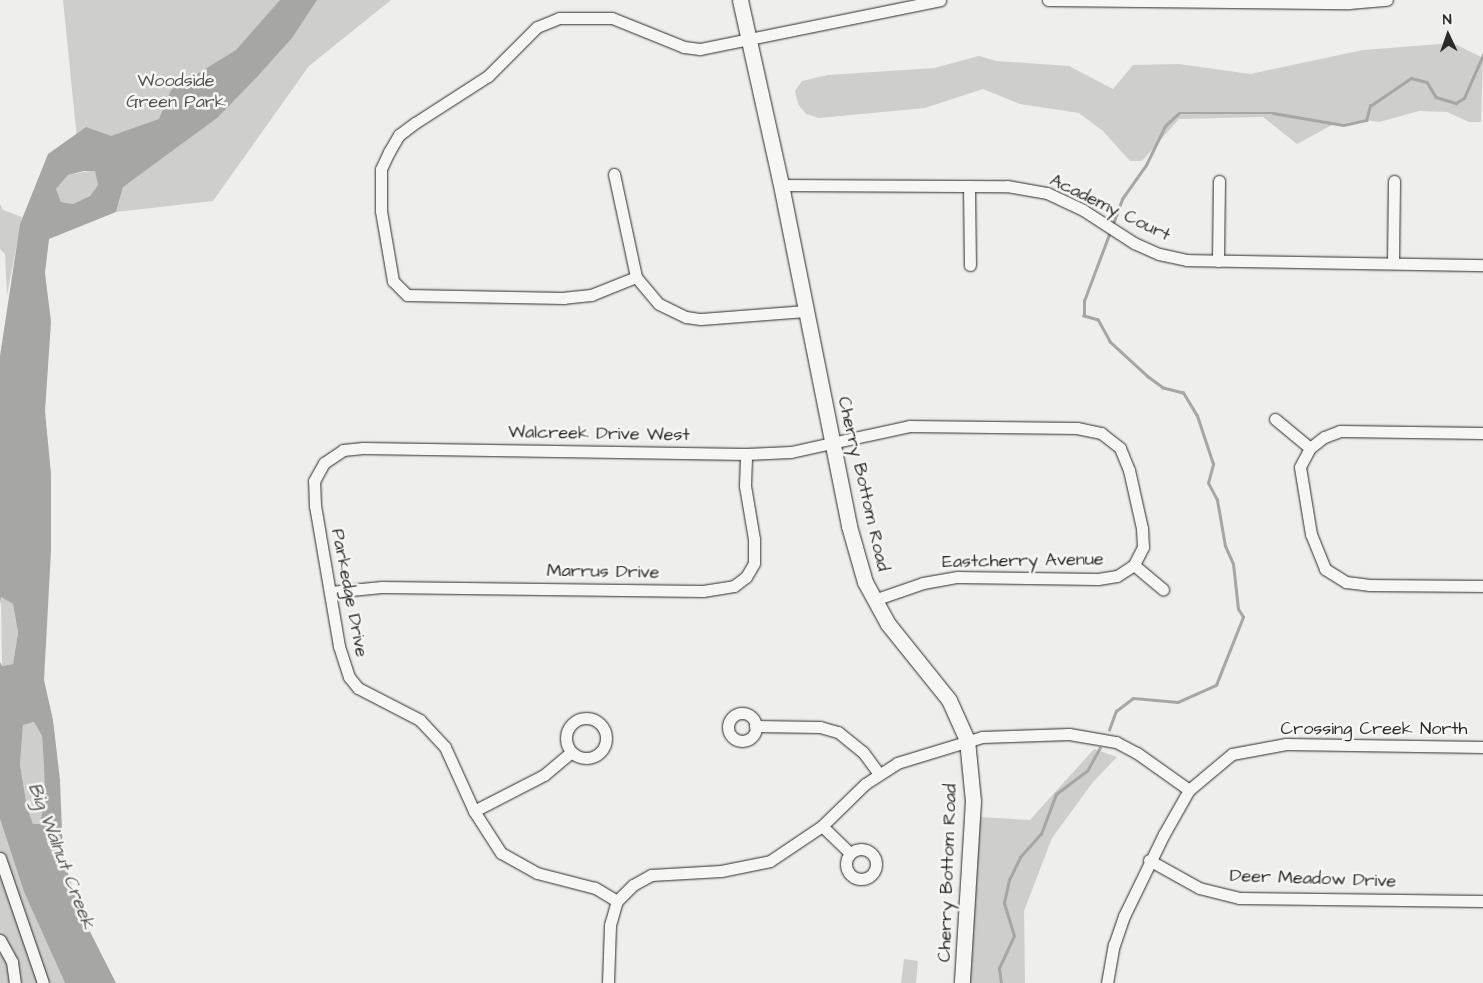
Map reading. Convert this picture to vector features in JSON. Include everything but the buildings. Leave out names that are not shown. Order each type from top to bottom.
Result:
[{"type":"main road","name":"Cherry Bottom Road","points":[[740,0],[781,185],[849,526],[865,582],[888,624],[949,700],[967,740],[973,801],[962,983]]},
{"type":"street","points":[[636,277],[591,295],[564,298],[414,295],[400,290],[393,281],[381,211],[381,169],[399,135],[488,76],[537,27],[559,18],[612,18],[640,26],[684,47],[700,49],[750,41],[940,0]]},
{"type":"street","points":[[1048,0],[1349,3],[1387,0]]},
{"type":"street","points":[[614,174],[636,277],[658,304],[686,317],[716,319],[806,311]]},
{"type":"street","points":[[1218,181],[1218,261]]},
{"type":"street","points":[[1392,263],[1394,181]]},
{"type":"street","name":"Academy Court","points":[[781,185],[1007,186],[1047,193],[1159,254],[1187,260],[1483,264]]},
{"type":"street","points":[[969,186],[970,265]]},
{"type":"street","points":[[1275,419],[1310,448]]},
{"type":"street","name":"Walcreek Drive West","points":[[363,448],[746,454],[791,452],[832,442],[930,425],[1077,428],[1101,432],[1120,448],[1129,470],[1142,528],[1142,547],[1134,565]]},
{"type":"street","points":[[1483,433],[1340,432],[1324,437],[1310,448],[1300,467],[1302,489],[1311,534],[1325,569],[1346,582],[1370,585],[1483,586]]},
{"type":"street","name":"Parkedge Drive","points":[[363,448],[344,450],[324,462],[314,481],[315,506],[339,646],[349,677],[358,688],[420,720],[445,747],[474,811],[501,853],[536,873],[595,888],[617,901]]},
{"type":"street","name":"Marrus Drive","points":[[330,592],[382,587],[704,591],[734,586],[746,577],[754,563],[754,539],[745,486],[746,454]]},
{"type":"street","points":[[1134,565],[1163,589]]},
{"type":"street","name":"Eastcherry Avenue","points":[[874,600],[923,583],[957,577],[1098,579],[1117,576],[1134,565]]},
{"type":"street","points":[[755,726],[820,726],[838,732],[863,752],[879,774]]},
{"type":"street","points":[[608,983],[610,925],[617,901],[634,885],[651,875],[721,871],[770,861],[822,826],[865,784],[897,763],[967,740],[1016,733],[1097,737],[1137,753],[1189,790],[1149,860],[1124,916],[1114,945],[1107,983]]},
{"type":"street","name":"Crossing Creek North","points":[[1189,790],[1232,754],[1286,744],[1483,747]]},
{"type":"street","points":[[474,811],[544,775],[571,752]]},
{"type":"street","points":[[822,826],[850,853]]},
{"type":"street","points":[[0,858],[43,983]]},
{"type":"street","name":"Deer Meadow Drive","points":[[1149,860],[1199,888],[1239,898],[1483,901]]},
{"type":"street","points":[[0,940],[12,962],[15,983]]},
{"type":"green space","name":"Woodside Green Park","points":[[63,0],[391,0],[309,66],[213,201],[116,212],[123,187],[79,159]]},
{"type":"green space","points":[[1453,43],[1483,58],[1481,122],[1469,122],[1447,112],[1419,111],[1379,122],[1366,120],[1332,125],[1297,144],[1263,117],[1179,119],[1142,161],[1130,161],[1103,131],[1079,113],[1020,104],[983,89],[925,108],[819,118],[806,114],[798,104],[795,91],[802,81],[828,75],[934,68],[979,56],[996,61],[1069,66],[1113,89],[1133,65],[1179,64],[1250,74],[1363,50]]},
{"type":"green space","points":[[95,170],[98,185],[90,196],[73,204],[61,202],[56,189],[68,175]]},
{"type":"green space","points":[[0,204],[3,210],[22,217],[7,296],[5,254],[0,249]]},
{"type":"green space","points":[[1,597],[13,604],[18,633],[13,664],[2,666]]},
{"type":"green space","points":[[34,722],[42,736],[44,768],[45,797],[40,824],[33,824],[27,807],[20,765],[23,725]]},
{"type":"green space","points":[[1094,749],[1117,757],[1093,782],[1052,838],[1024,911],[1025,983],[966,983],[979,817],[1030,820]]},
{"type":"green space","points":[[0,819],[24,892],[65,983],[0,983]]},
{"type":"green space","points":[[904,959],[918,961],[916,983],[901,983]]},
{"type":"water","name":"Big Walnut Creek","points":[[280,0],[317,0],[292,38],[217,118],[123,187],[116,212],[49,239],[45,273],[51,322],[45,411],[51,474],[51,551],[44,680],[53,720],[60,780],[63,858],[81,914],[116,983],[65,983],[24,892],[0,819],[0,662],[2,666],[13,664],[18,633],[13,604],[1,597],[0,605],[0,356],[20,224],[48,154],[86,127],[111,136],[159,119],[171,90],[236,50]],"holes":[[[84,171],[95,171],[98,185],[90,196],[73,204],[61,202],[56,189],[68,175]],[[34,722],[42,736],[44,768],[45,797],[40,824],[33,824],[27,807],[20,765],[23,725]]]},
{"type":"waterway","points":[[1113,224],[1122,199],[1146,165],[1165,126],[1179,113],[1273,113],[1343,125],[1366,120],[1370,106],[1411,78],[1427,82],[1436,97],[1456,103],[1464,98],[1483,55]]},
{"type":"waterway","points":[[1109,730],[1116,711],[1133,698],[1178,702],[1216,685],[1243,617],[1238,609],[1233,564],[1225,546],[1217,500],[1208,483],[1213,464],[1197,416],[1183,393],[1163,388],[1148,377],[1110,342],[1098,320],[1084,316],[1084,301],[1110,232]]},
{"type":"waterway","points":[[1001,983],[999,968],[1014,936],[1004,903],[1009,880],[1020,857],[1041,834],[1056,794],[1087,771],[1100,748]]}]
